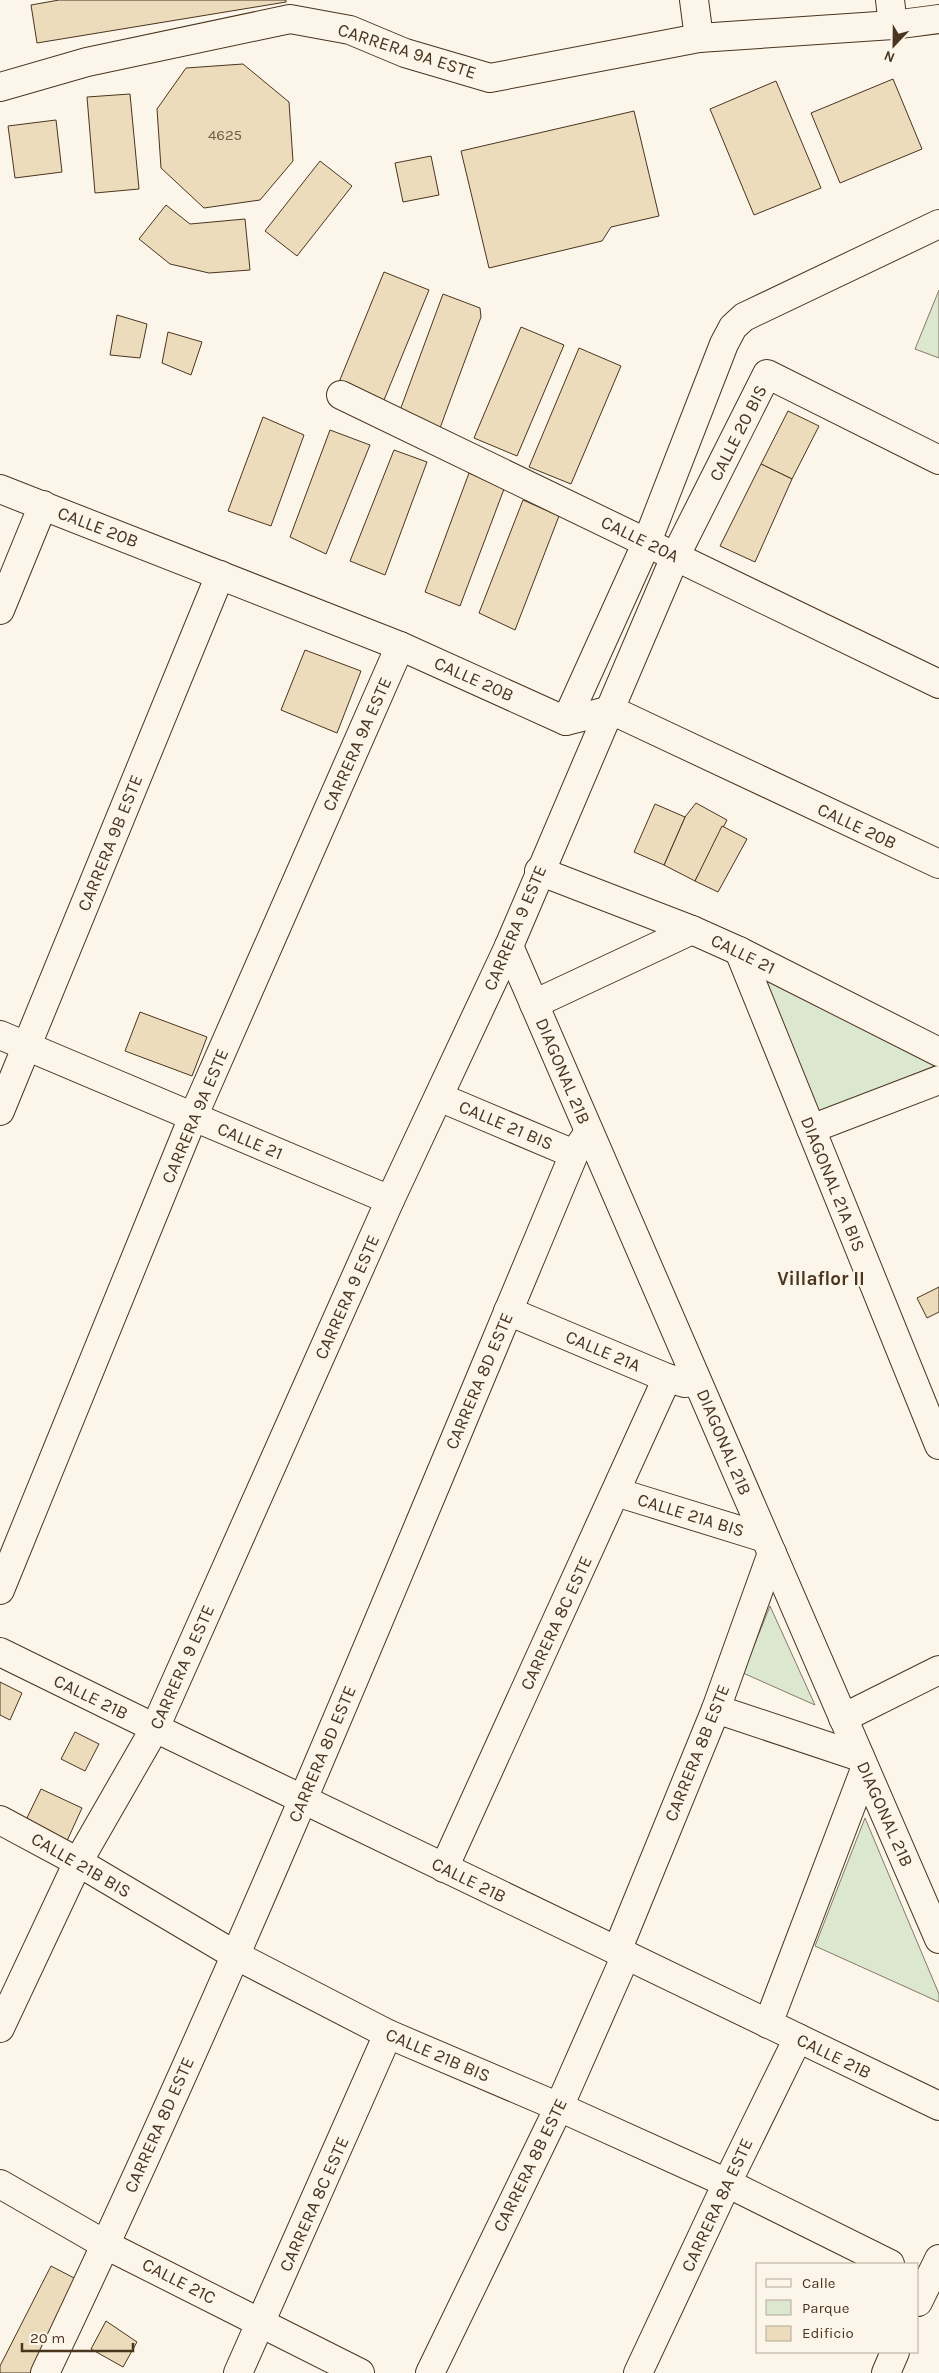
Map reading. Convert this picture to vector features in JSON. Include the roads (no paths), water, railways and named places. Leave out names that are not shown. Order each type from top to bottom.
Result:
[{"type":"street","points":[[694,0],[699,38]]},
{"type":"street","name":"CARRERA 9A ESTE","points":[[0,88],[87,62],[290,19],[350,30],[405,53],[490,78],[699,38],[892,12],[939,18]]},
{"type":"street","points":[[566,721],[646,542],[724,344],[733,327],[744,317],[939,224]]},
{"type":"street","name":"CALLE 20 BIS","points":[[675,557],[767,374],[939,460]]},
{"type":"street","name":"CALLE 20A","points":[[341,395],[939,684]]},
{"type":"street","name":"CALLE 20B","points":[[0,489],[400,646],[566,721]]},
{"type":"street","points":[[0,610],[43,506]]},
{"type":"street","name":"CARRERA 9 ESTE","points":[[0,2028],[78,1862],[155,1728],[390,1200],[509,946],[539,871],[611,710],[675,557]]},
{"type":"street","name":"CARRERA 9B ESTE","points":[[0,1111],[220,575]]},
{"type":"street","name":"CARRERA 9A ESTE","points":[[0,1590],[193,1117],[400,646]]},
{"type":"street","points":[[566,721],[611,710]]},
{"type":"street","name":"CALLE 20B","points":[[611,710],[939,864]]},
{"type":"street","name":"CALLE 21","points":[[539,871],[692,930],[739,951],[939,1052]]},
{"type":"street","points":[[534,1004],[692,930]]},
{"type":"street","name":"DIAGONAL 21B","points":[[509,946],[534,1004],[582,1143],[700,1387],[939,1939]]},
{"type":"street","name":"DIAGONAL 21A BIS","points":[[739,951],[939,1445]]},
{"type":"street","name":"CALLE 21","points":[[0,1035],[390,1200]]},
{"type":"street","points":[[811,1130],[939,1080]]},
{"type":"street","name":"CALLE 21 BIS","points":[[439,1097],[582,1143]]},
{"type":"street","name":"CARRERA 8D ESTE","points":[[45,2373],[106,2245],[303,1800],[508,1311],[582,1143]]},
{"type":"street","name":"CALLE 21A","points":[[508,1311],[667,1378],[700,1387]]},
{"type":"street","name":"CARRERA 8C ESTE","points":[[444,1868],[667,1378]]},
{"type":"street","name":"CALLE 21A BIS","points":[[616,1492],[769,1545]]},
{"type":"street","name":"CARRERA 8B ESTE","points":[[430,2373],[559,2107],[716,1710],[769,1545]]},
{"type":"street","name":"CALLE 21B","points":[[0,1652],[939,2106]]},
{"type":"street","points":[[843,1718],[939,1670]]},
{"type":"street","points":[[716,1710],[862,1763],[768,2024]]},
{"type":"street","name":"CALLE 21B BIS","points":[[0,1820],[78,1862],[235,1955],[388,2034],[559,2107],[727,2183],[888,2263]]},
{"type":"street","name":"CARRERA 8C ESTE","points":[[238,2373],[262,2324],[388,2034]]},
{"type":"street","name":"CARRERA 8A ESTE","points":[[638,2373],[727,2183],[798,2038]]},
{"type":"street","name":"CALLE 21C","points":[[0,2184],[106,2245],[360,2373]]},
{"type":"street","points":[[925,2288],[939,2259]]},
{"type":"street","points":[[886,2373],[896,2353]]},
{"type":"district","name":"Villaflor II","points":[[821,1279]]}]
